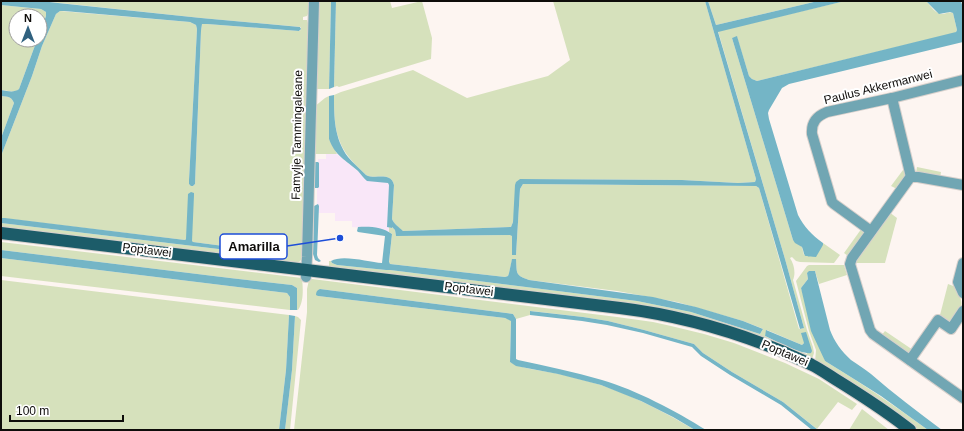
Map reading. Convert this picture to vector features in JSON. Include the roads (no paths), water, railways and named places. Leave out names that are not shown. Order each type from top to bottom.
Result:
[{"type":"main road","name":"Poptawei","points":[[1,233],[306,273],[649,312],[701,323],[723,329],[812,365],[873,402],[910,430]]},
{"type":"street","name":"Famylje Tammingaleane","points":[[306,273],[314,1]]},
{"type":"street","name":"Paulus Akkermanwei","points":[[871,231],[833,203],[811,130],[816,118],[822,114],[963,80]]},
{"type":"street","points":[[892,98],[912,177]]},
{"type":"street","points":[[963,185],[912,177],[906,182],[871,231],[851,260],[850,266],[870,330],[873,334],[963,398]]},
{"type":"street","points":[[963,263],[958,282],[963,293]]},
{"type":"street","points":[[910,360],[938,320],[951,329],[963,311]]},
{"type":"water","points":[[1,1],[41,1],[300,27],[301,29],[299,31],[202,24],[195,184],[191,186],[189,184],[189,180],[196,25],[190,22],[60,11],[56,14],[48,32],[48,8],[1,5]]},
{"type":"water","points":[[331,1],[336,1],[334,87],[329,89]]},
{"type":"water","points":[[705,1],[708,1],[716,25],[818,1],[845,1],[718,32],[804,328],[800,329],[759,188],[756,186],[523,184],[520,189],[516,255],[512,255],[512,236],[510,235],[396,236],[395,230],[392,227],[387,227],[388,183],[367,181],[364,179],[358,171],[334,150],[331,145],[329,139],[329,96],[334,95],[337,135],[343,150],[366,175],[390,178],[394,185],[392,219],[403,231],[511,227],[513,222],[515,185],[520,179],[682,180],[738,183],[755,182],[756,179]]},
{"type":"water","points":[[926,1],[961,1],[963,8],[963,42],[789,84],[782,88],[769,110],[769,119],[798,215],[815,237],[823,243],[816,257],[805,256],[802,247],[793,240],[732,38],[737,36],[749,76],[757,81],[956,32],[957,30],[953,13],[950,12],[939,14]]},
{"type":"water","points":[[34,48],[41,48],[1,156],[1,138],[14,103],[10,98],[1,96],[1,90],[13,91],[19,89]]},
{"type":"water","points":[[315,162],[319,163],[318,188],[315,188],[314,186]]},
{"type":"water","points":[[191,192],[194,193],[193,242],[286,254],[287,256],[285,257],[1,223],[1,218],[5,218],[185,240],[188,194]]},
{"type":"water","points":[[318,204],[317,255],[321,261],[319,262],[315,260],[313,254],[314,206]]},
{"type":"water","points":[[358,227],[376,228],[392,234],[390,264],[505,277],[508,276],[512,259],[516,259],[516,268],[519,275],[529,280],[653,297],[696,307],[743,321],[763,329],[760,334],[691,312],[637,301],[390,270],[337,265],[332,263],[331,261],[336,259],[349,258],[382,263],[385,236],[358,232]]},
{"type":"water","points":[[1,250],[292,285],[297,288],[297,310],[290,310],[290,297],[287,293],[1,258]]},
{"type":"water","points":[[809,271],[815,271],[830,330],[841,350],[851,360],[869,372],[897,396],[942,430],[928,430],[881,396],[825,361],[811,331],[801,288],[808,279],[807,273]]},
{"type":"water","points":[[320,289],[513,314],[516,319],[516,359],[581,374],[615,384],[656,402],[706,430],[695,430],[641,401],[601,385],[558,374],[516,366],[510,362],[511,321],[505,318],[318,296],[316,293]]},
{"type":"water","points":[[530,311],[608,321],[694,344],[703,353],[732,372],[783,402],[818,430],[812,430],[781,405],[730,375],[701,356],[692,347],[643,333],[607,325],[530,315]]},
{"type":"water","points":[[289,315],[295,316],[292,370],[285,430],[279,430],[286,370]]},
{"type":"water","points":[[766,330],[802,345],[804,343],[801,333],[806,332],[812,351],[811,353],[801,352],[781,344],[765,336]]},
{"type":"place","name":"Amarilla","points":[[340,238]]}]
